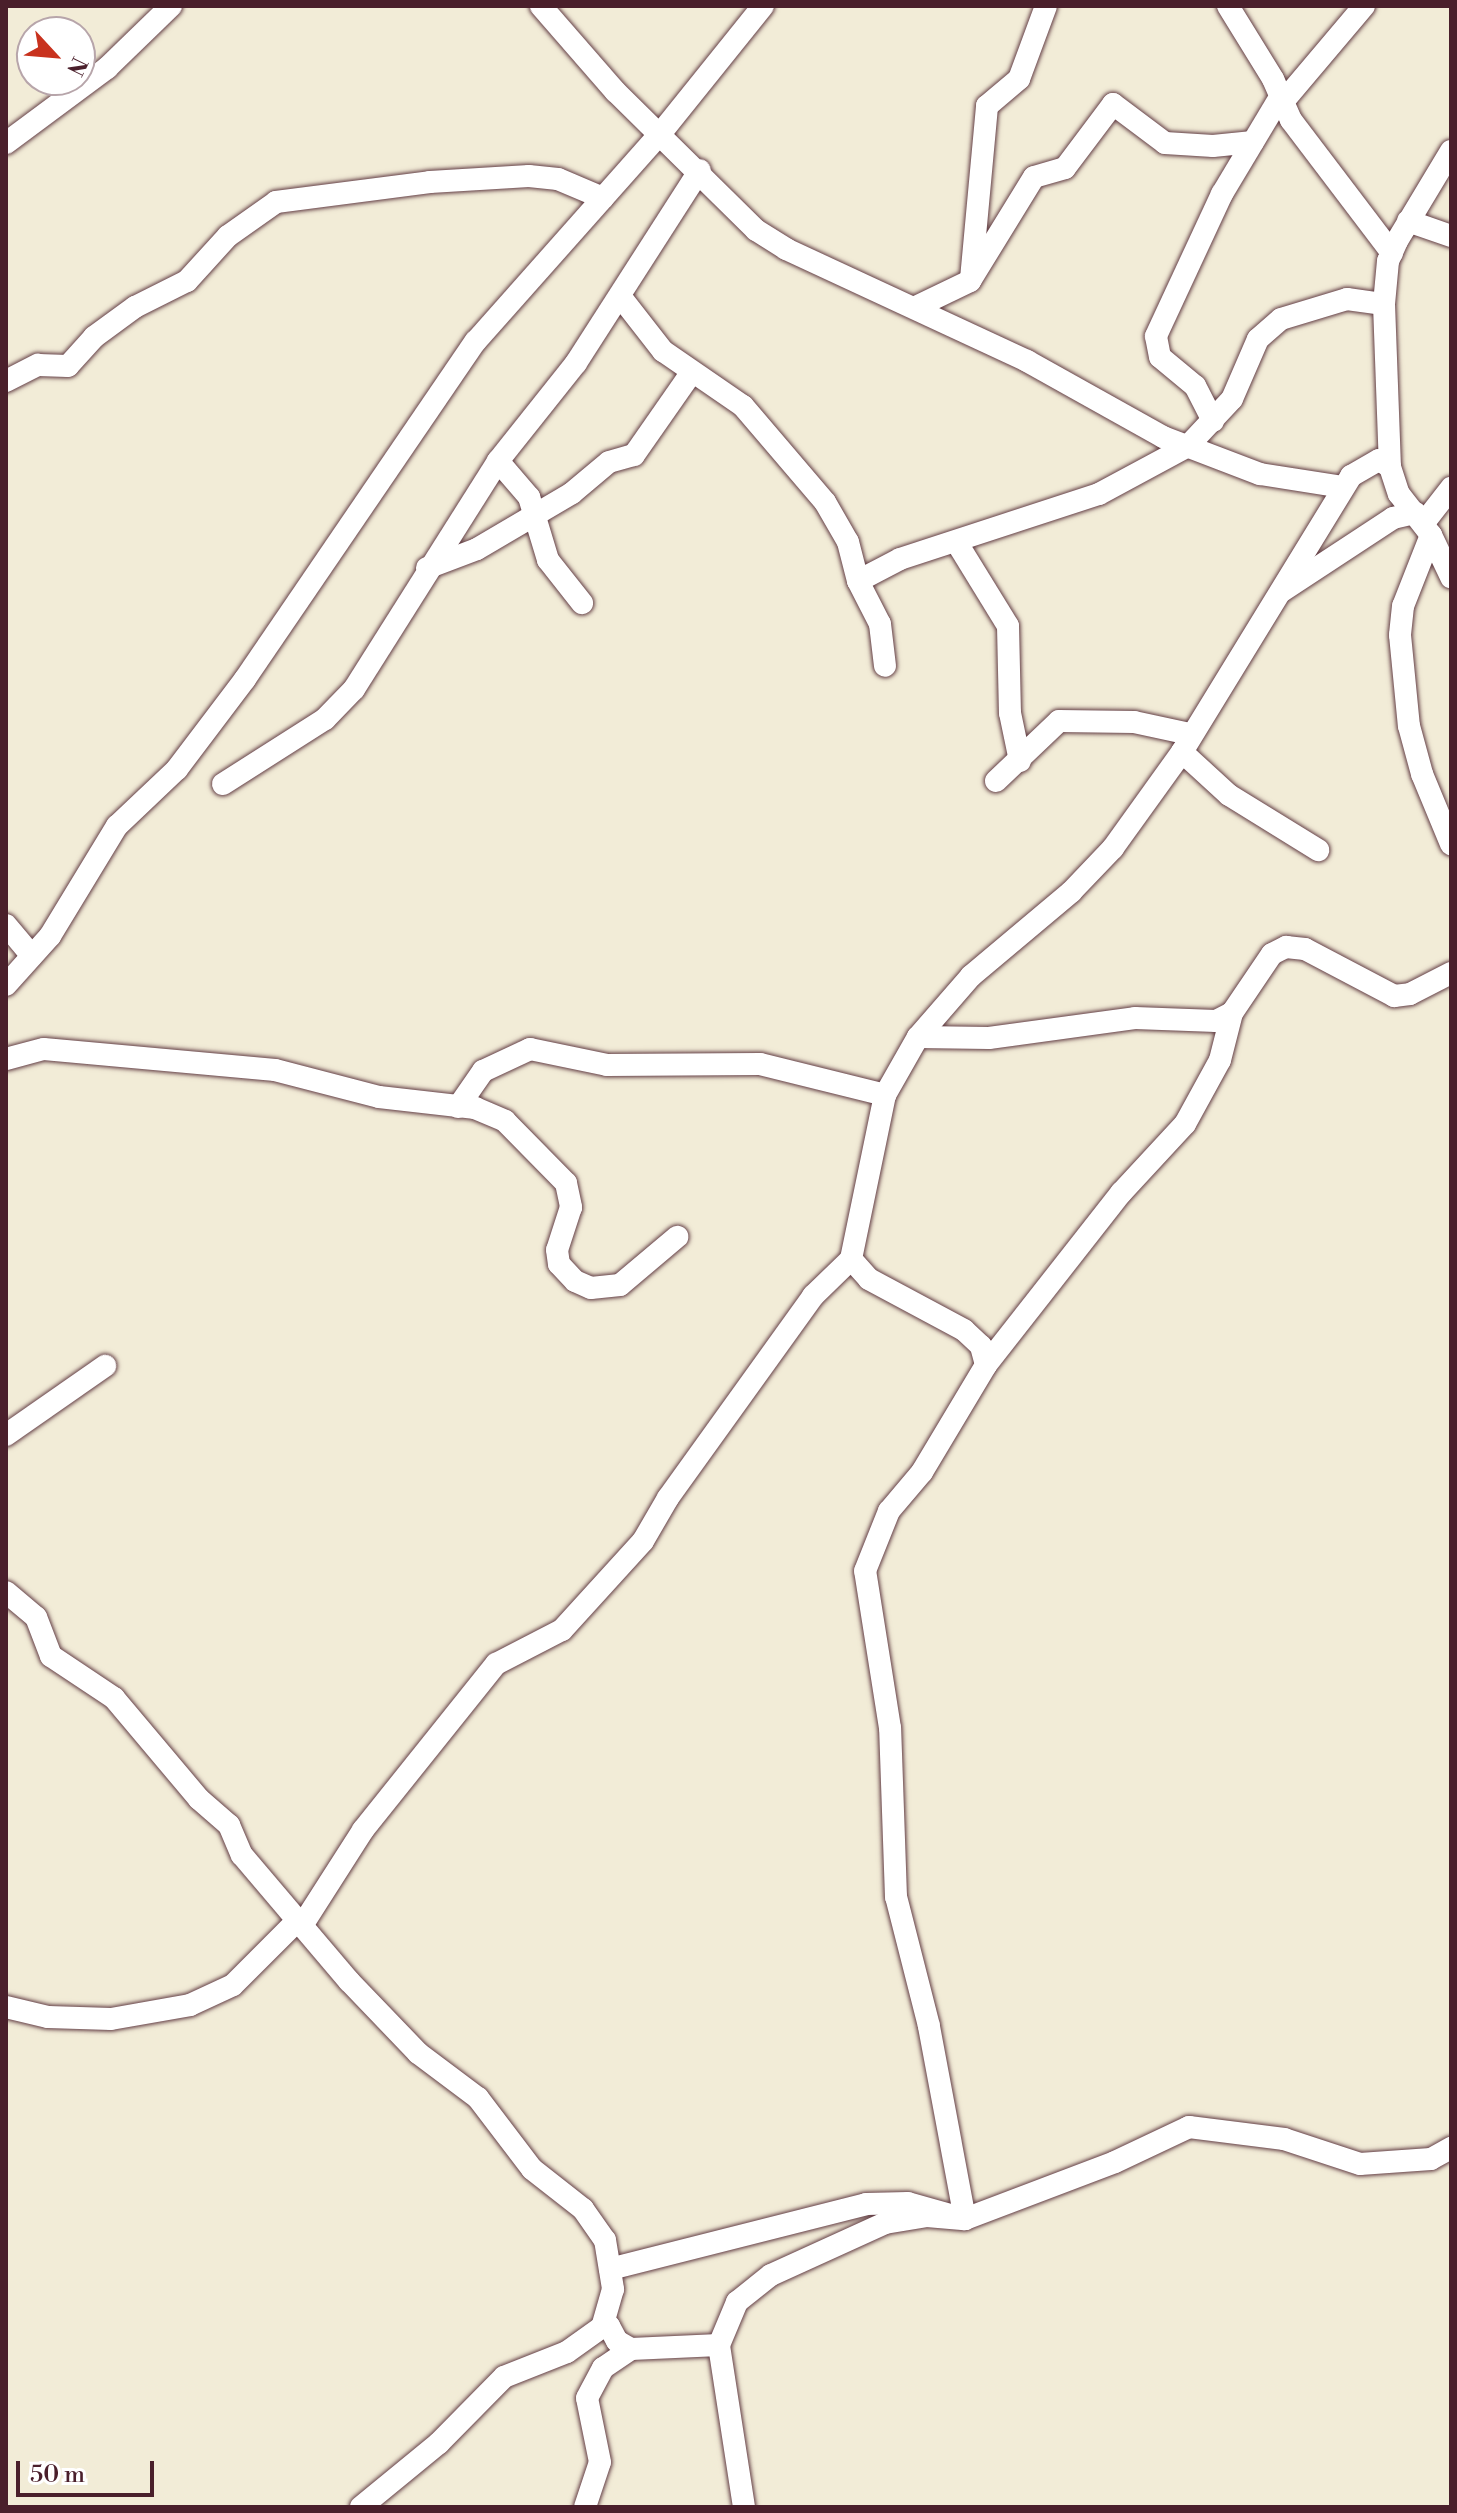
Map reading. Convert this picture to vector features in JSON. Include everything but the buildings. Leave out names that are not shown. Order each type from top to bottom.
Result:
[{"type":"street","points":[[6,143],[107,68],[171,6]]},
{"type":"street","points":[[541,6],[660,134],[700,170],[756,230],[786,249],[916,307],[1060,378],[1139,426],[1260,474],[1342,487]]},
{"type":"street","points":[[6,985],[57,926],[117,826],[177,769],[245,679],[476,341],[660,134],[763,6]]},
{"type":"street","points":[[970,281],[987,106],[1019,79],[1046,6]]},
{"type":"street","points":[[1228,6],[1281,100],[1392,253]]},
{"type":"street","points":[[1213,421],[1195,386],[1160,357],[1156,336],[1222,194],[1253,142],[1281,100],[1359,9]]},
{"type":"street","points":[[916,307],[970,281],[1034,177],[1065,168],[1113,104],[1165,143],[1213,146],[1253,142]]},
{"type":"street","points":[[1451,151],[1392,253],[1384,304],[1390,467],[1399,494],[1423,524],[1451,577]]},
{"type":"street","points":[[223,784],[343,703],[498,461],[536,419],[620,296],[700,170]]},
{"type":"street","points":[[6,381],[38,365],[68,366],[94,337],[135,307],[187,281],[228,236],[276,202],[430,182],[529,176],[558,179],[603,198]]},
{"type":"street","points":[[1408,221],[1451,236]]},
{"type":"street","points":[[620,296],[663,351],[692,372],[722,387],[743,406],[813,485],[848,542],[858,581],[880,624],[885,666]]},
{"type":"street","points":[[858,581],[900,559],[957,543],[1099,494],[1188,446],[1213,421],[1239,387],[1258,339],[1274,324],[1297,311],[1347,299],[1384,304]]},
{"type":"street","points":[[427,568],[457,560],[536,511],[572,493],[609,462],[643,447],[692,372]]},
{"type":"street","points":[[303,1924],[356,1839],[496,1664],[562,1630],[635,1550],[813,1296],[851,1259],[885,1095],[918,1037],[971,976],[1097,868],[1186,743],[1342,487],[1351,476],[1379,460],[1390,467]]},
{"type":"street","points":[[498,461],[536,511],[548,560],[582,603]]},
{"type":"street","points":[[1451,488],[1423,524],[1403,606],[1400,635],[1409,726],[1422,774],[1451,844]]},
{"type":"street","points":[[1280,592],[1393,518],[1423,524]]},
{"type":"street","points":[[957,543],[1008,626],[1008,695],[1020,761]]},
{"type":"street","points":[[996,781],[1059,721],[1134,722],[1186,743],[1229,795],[1318,850]]},
{"type":"street","points":[[6,925],[32,956]]},
{"type":"street","points":[[965,2219],[929,2026],[896,1897],[890,1728],[865,1571],[889,1511],[922,1472],[986,1365],[1121,1193],[1185,1124],[1220,1060],[1232,1013],[1272,954],[1286,947],[1305,949],[1394,996],[1410,994],[1451,973]]},
{"type":"street","points":[[918,1037],[989,1038],[1135,1018],[1216,1021],[1232,1013]]},
{"type":"street","points":[[6,1059],[44,1049],[275,1070],[356,1093],[475,1108],[505,1121],[566,1183],[571,1207],[557,1250],[559,1264],[575,1281],[591,1288],[620,1285],[677,1237]]},
{"type":"street","points":[[458,1107],[483,1071],[530,1049],[607,1065],[760,1064],[885,1095]]},
{"type":"street","points":[[851,1259],[869,1279],[964,1330],[981,1346],[986,1365]]},
{"type":"street","points":[[6,1435],[105,1366]]},
{"type":"street","points":[[6,1592],[36,1617],[51,1656],[105,1691],[133,1717],[199,1799],[229,1825],[242,1855],[418,2053],[478,2098],[532,2169],[583,2209],[605,2240],[610,2269],[613,2289],[602,2327]]},
{"type":"street","points":[[6,2007],[48,2017],[111,2019],[190,2005],[233,1985],[293,1925],[303,1924]]},
{"type":"street","points":[[744,2507],[719,2345],[737,2302],[771,2275],[885,2223],[927,2216],[965,2219],[1115,2162],[1189,2127],[1284,2139],[1360,2164],[1431,2159],[1451,2148]]},
{"type":"street","points":[[610,2269],[866,2204],[908,2203],[965,2219]]},
{"type":"street","points":[[361,2507],[439,2443],[504,2377],[567,2352],[602,2327],[609,2326],[617,2341],[631,2349]]},
{"type":"street","points":[[585,2507],[600,2462],[587,2398],[603,2368],[631,2349],[719,2345]]}]
